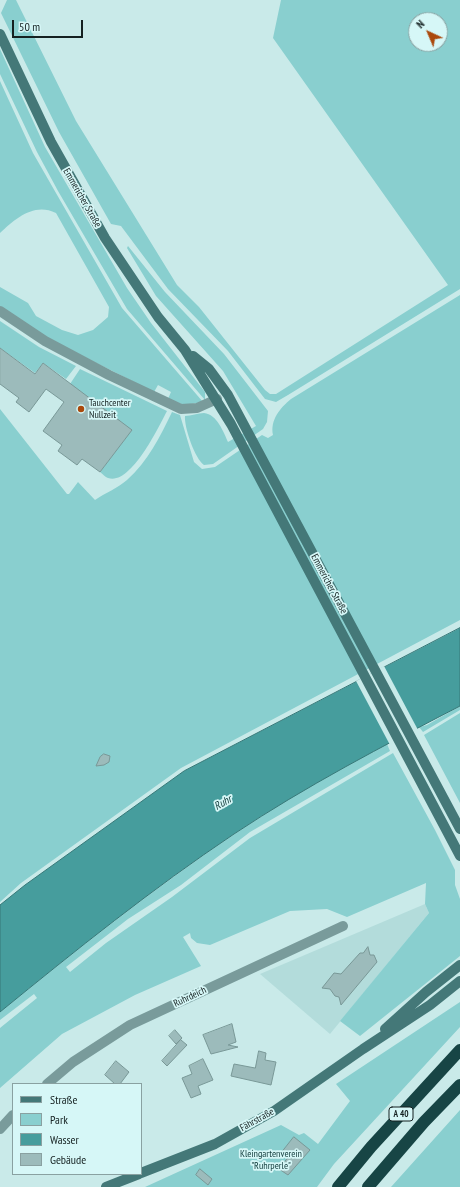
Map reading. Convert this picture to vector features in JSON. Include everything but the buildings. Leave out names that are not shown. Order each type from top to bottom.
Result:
[{"type":"highway","name":"A 40","points":[[338,1187],[376,1141],[460,1050]]},
{"type":"highway","name":"A 40","points":[[368,1187],[424,1122],[460,1085]]},
{"type":"main road","name":"Emmericher Straße","points":[[0,34],[51,142],[105,238],[158,317],[185,350],[217,399],[460,856]]},
{"type":"main road","name":"Emmericher Straße","points":[[185,350],[209,369],[228,395],[460,828]]},
{"type":"main road","points":[[363,1049],[426,992],[460,965]]},
{"type":"main road","points":[[363,1049],[430,1005],[460,982]]},
{"type":"main road","name":"Fährstraße","points":[[142,1173],[214,1144],[274,1111],[363,1049]]},
{"type":"main road","name":"Fährstraße","points":[[106,1187],[137,1175]]},
{"type":"street","points":[[0,311],[45,341],[116,378],[181,409],[197,408],[217,399]]},
{"type":"street","name":"Ruhrdeich","points":[[48,1083],[73,1062],[130,1025],[343,926]]},
{"type":"street","points":[[0,1129],[12,1116]]},
{"type":"shaded area","points":[[425,904],[429,913],[330,1034],[260,974]]},
{"type":"green space","points":[[7,0],[16,0],[76,121],[177,285],[199,307],[265,390],[270,394],[276,394],[448,285],[273,38],[281,0],[460,0],[460,289],[276,402],[265,399],[228,351],[168,289],[121,226],[111,224],[59,132],[1,13]]},
{"type":"green space","points":[[0,49],[45,147],[127,288],[151,323],[205,392],[205,400],[127,309],[58,191],[37,152],[0,74]]},
{"type":"green space","points":[[0,81],[33,153],[122,308],[203,402],[184,405],[168,399],[171,392],[158,385],[154,392],[47,338],[0,306],[0,287],[28,303],[36,316],[62,330],[78,335],[93,330],[108,317],[109,307],[56,213],[48,210],[33,211],[12,222],[0,233]]},
{"type":"green space","points":[[128,246],[165,292],[224,354],[268,411],[267,422],[263,429],[213,464],[204,465],[197,456],[188,435],[185,416],[202,413],[209,414],[219,424],[228,442],[256,426],[223,371],[156,296],[127,248]]},
{"type":"green space","points":[[460,295],[460,620],[181,768],[21,883],[0,902],[0,409],[67,494],[69,494],[78,482],[95,500],[127,480],[141,465],[153,448],[172,412],[180,415],[194,462],[202,469],[215,467],[262,435],[268,438],[273,435],[272,430],[274,419],[283,406],[291,399]]},
{"type":"green space","points":[[0,321],[39,347],[76,366],[66,379],[43,363],[35,373],[0,348]]},
{"type":"green space","points":[[80,369],[167,411],[151,441],[135,464],[126,473],[117,478],[108,478],[100,472],[131,430],[70,384]]},
{"type":"green space","points":[[460,706],[460,710],[423,732],[419,727],[427,725]]},
{"type":"green space","points":[[460,713],[460,803],[424,735]]},
{"type":"green space","points":[[387,744],[390,751],[250,832],[181,885],[128,919],[66,967],[70,972],[106,943],[172,897],[250,838],[393,753],[455,870],[455,885],[460,899],[460,956],[360,1036],[340,1021],[429,913],[425,904],[426,883],[347,917],[327,909],[290,911],[210,945],[197,943],[191,938],[190,933],[183,937],[201,966],[135,995],[62,1034],[0,1088],[0,1028],[37,998],[34,994],[0,1020],[0,1012],[173,877],[252,822],[328,776]]},
{"type":"green space","name":"Kleingartenverein \"Ruhrperle\"","points":[[460,1002],[460,1027],[334,1164],[317,1187],[145,1187],[281,1125],[299,1135],[304,1133],[318,1144],[350,1101],[336,1084]]},
{"type":"green space","points":[[460,1110],[460,1187],[391,1187]]},
{"type":"water","name":"Ruhr","points":[[460,628],[460,706],[374,751],[261,816],[144,898],[0,1012],[0,905],[25,885],[184,771]]},
{"type":"pier","points":[[384,666],[418,730],[390,745],[356,681]]},
{"type":"place","name":"Tauchcenter Nullzeit","points":[[81,409]]}]
